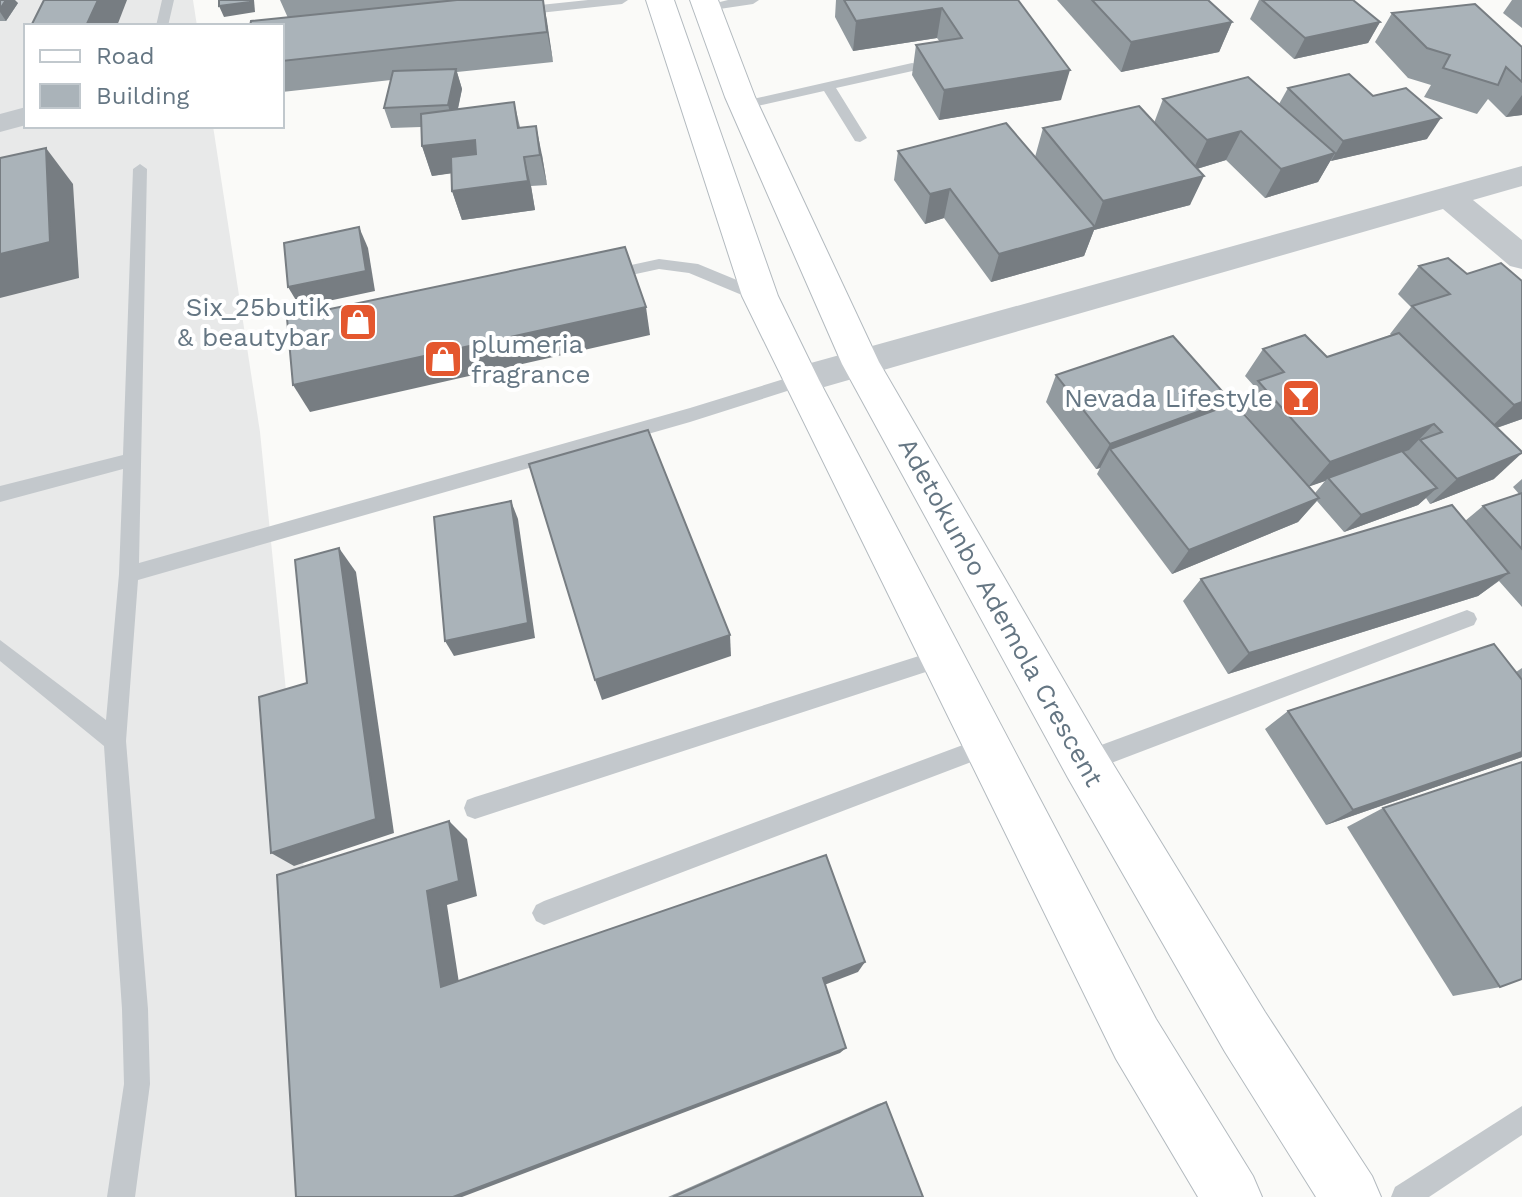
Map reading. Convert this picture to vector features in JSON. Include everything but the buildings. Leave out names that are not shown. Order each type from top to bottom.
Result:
[{"type":"main road","points":[[660,0],[760,296],[800,380],[1136,1039],[1232,1197]]},
{"type":"main road","name":"Adetokunbo Ademola Crescent","points":[[705,4],[744,105],[861,364],[1085,762],[1245,1032],[1351,1197]]},
{"type":"street","points":[[0,123],[24,117]]},
{"type":"street","points":[[800,380],[1522,176]]},
{"type":"street","points":[[1447,195],[1522,258]]},
{"type":"lane","points":[[162,24],[168,0]]},
{"type":"lane","points":[[514,12],[622,0]]},
{"type":"lane","points":[[705,4],[753,0]]},
{"type":"lane","points":[[744,105],[912,67]]},
{"type":"lane","points":[[828,86],[860,138]]},
{"type":"lane","points":[[121,1197],[137,1084],[135,1009],[115,741],[129,574],[140,169]]},
{"type":"lane","points":[[598,277],[659,264],[692,268],[760,296]]},
{"type":"lane","points":[[129,574],[690,415],[800,380]]},
{"type":"lane","points":[[0,494],[130,460]]},
{"type":"lane","points":[[1085,762],[1467,619]]},
{"type":"lane","points":[[0,649],[115,741]]},
{"type":"lane","points":[[475,808],[941,658]]},
{"type":"lane","points":[[544,913],[987,746]]},
{"type":"lane","points":[[1405,1197],[1522,1119]]},
{"type":"shaded area","points":[[0,0],[193,0],[197,24],[24,24],[24,128],[213,128],[260,432],[306,890],[328,1197],[0,1197]]},
{"type":"place","name":"Six_25butik & beautybar","points":[[358,322]]},
{"type":"place","name":"plumeria fragrance","points":[[443,359]]},
{"type":"place","name":"Nevada Lifestyle","points":[[1301,398]]}]
